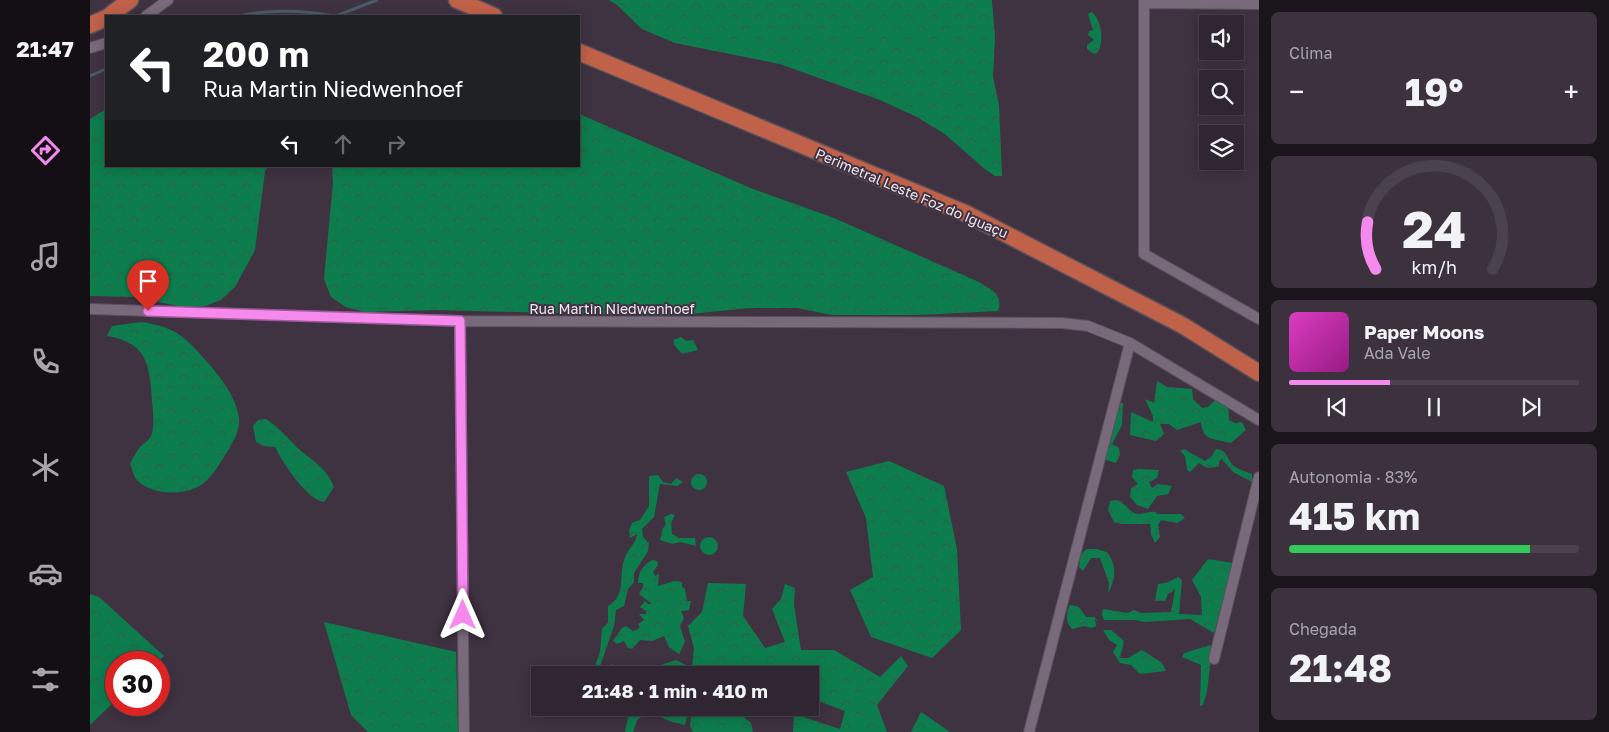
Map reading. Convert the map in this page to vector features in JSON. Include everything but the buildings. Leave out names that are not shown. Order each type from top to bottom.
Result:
[{"type":"highway","points":[[111,15],[130,0]]},
{"type":"highway","points":[[457,0],[492,15]]},
{"type":"highway","points":[[90,25],[105,18]]},
{"type":"highway","name":"Perimetral Leste Foz do Iguaçu","points":[[580,52],[967,214],[1182,325],[1259,373]]},
{"type":"street","points":[[147,15],[168,0]]},
{"type":"street","points":[[1259,4],[1144,1],[1144,254],[1259,319]]},
{"type":"street","points":[[90,48],[105,43]]},
{"type":"street","name":"Rua Martin Niedwenhoef","points":[[90,309],[460,321],[1062,323],[1088,326],[1130,343],[1259,420]]},
{"type":"street","points":[[460,321],[464,732]]},
{"type":"street","points":[[1028,732],[1130,343]]},
{"type":"street","points":[[1214,659],[1259,477]]},
{"type":"green space","points":[[609,0],[992,0],[995,37],[993,77],[999,105],[1002,176],[995,176],[986,170],[946,135],[917,117],[880,100],[780,64],[675,43],[642,29],[617,5]]},
{"type":"green space","points":[[1092,12],[1098,21],[1101,31],[1100,47],[1098,52],[1094,54],[1087,49],[1087,45],[1094,40],[1088,35],[1089,31],[1093,30],[1088,14]]},
{"type":"green space","points":[[105,110],[105,167],[267,167],[265,171],[255,250],[235,287],[221,300],[205,306],[187,308],[136,297],[90,296],[90,119]]},
{"type":"green space","points":[[580,114],[753,189],[834,218],[979,282],[998,297],[998,311],[919,315],[832,315],[797,308],[749,308],[671,316],[436,310],[364,312],[346,307],[331,297],[324,279],[333,182],[332,167],[580,167]]},
{"type":"green space","points":[[142,322],[164,327],[187,340],[223,382],[232,396],[238,411],[239,419],[236,436],[228,451],[209,478],[198,487],[190,490],[162,492],[145,486],[134,476],[130,464],[152,432],[153,414],[150,376],[144,357],[138,350],[120,339],[107,336],[112,326]]},
{"type":"green space","points":[[681,337],[686,341],[693,340],[698,350],[682,354],[674,345],[673,340]]},
{"type":"green space","points":[[1157,381],[1167,387],[1192,389],[1193,399],[1202,408],[1208,407],[1218,397],[1228,405],[1229,420],[1235,423],[1242,422],[1246,430],[1231,443],[1207,436],[1204,433],[1201,422],[1177,430],[1169,424],[1160,424],[1164,434],[1156,441],[1130,435],[1131,412],[1153,422],[1153,416],[1145,399],[1154,403]]},
{"type":"green space","points":[[1123,403],[1122,425],[1112,444],[1119,448],[1120,455],[1116,463],[1106,460],[1107,432],[1113,429],[1111,418],[1116,404]]},
{"type":"green space","points":[[266,419],[276,426],[328,475],[334,487],[324,502],[310,494],[303,487],[289,471],[275,447],[263,446],[256,442],[253,426],[258,420]]},
{"type":"green space","points":[[1184,449],[1205,461],[1212,456],[1216,449],[1223,451],[1234,466],[1252,474],[1252,482],[1233,472],[1222,459],[1219,461],[1219,466],[1213,468],[1199,463],[1190,472],[1187,470],[1185,456],[1180,451]]},
{"type":"green space","points":[[889,461],[944,486],[957,549],[961,630],[932,658],[871,637],[850,590],[873,577],[866,518],[846,472]]},
{"type":"green space","points":[[1133,470],[1159,470],[1157,478],[1149,482],[1152,488],[1158,484],[1172,486],[1168,494],[1157,496],[1148,509],[1137,505],[1130,497],[1131,488],[1138,484],[1132,477]]},
{"type":"green space","points":[[696,474],[702,474],[707,479],[705,488],[696,490],[691,485],[691,479]]},
{"type":"green space","points":[[658,475],[663,482],[671,484],[676,478],[683,482],[677,486],[660,484],[654,517],[642,529],[643,537],[649,543],[648,551],[634,573],[634,582],[628,589],[624,606],[616,610],[614,626],[600,666],[595,666],[600,652],[602,629],[608,622],[608,606],[618,596],[623,562],[637,534],[630,538],[629,530],[632,523],[640,520],[649,506],[649,476]]},
{"type":"green space","points":[[1117,500],[1136,514],[1156,512],[1157,514],[1181,514],[1185,518],[1177,523],[1161,520],[1158,525],[1160,537],[1155,543],[1151,534],[1150,524],[1122,524],[1114,522],[1108,510],[1110,501]]},
{"type":"green space","points":[[671,514],[675,515],[671,523],[672,534],[679,538],[695,538],[696,546],[680,542],[672,544],[660,540],[663,528],[666,525],[664,517]]},
{"type":"green space","points":[[705,537],[713,537],[718,542],[716,553],[705,555],[700,550],[700,542]]},
{"type":"green space","points":[[1087,549],[1107,552],[1114,567],[1113,583],[1108,593],[1109,583],[1100,558],[1091,558],[1083,571],[1079,567],[1081,554]]},
{"type":"green space","points":[[1208,559],[1233,563],[1214,633],[1190,619],[1144,622],[1135,620],[1104,620],[1102,615],[1103,609],[1128,613],[1134,610],[1141,613],[1171,612],[1175,590],[1168,594],[1165,601],[1155,601],[1158,584],[1169,582],[1178,577],[1182,580],[1179,614],[1202,615],[1201,597],[1192,580]]},
{"type":"green space","points":[[653,560],[657,561],[658,565],[653,572],[655,576],[659,574],[658,586],[674,581],[682,582],[687,601],[691,601],[689,610],[681,611],[684,618],[680,626],[685,642],[679,654],[669,647],[664,636],[652,641],[640,640],[632,649],[628,648],[624,641],[617,644],[613,641],[622,628],[626,626],[633,631],[637,630],[640,627],[638,624],[644,620],[639,614],[646,614],[646,611],[640,607],[645,601],[648,604],[652,604],[639,594],[643,583],[638,583],[642,569]]},
{"type":"green space","points":[[708,583],[746,584],[743,616],[765,648],[785,642],[772,609],[781,599],[785,584],[795,588],[794,605],[801,650],[834,650],[880,677],[901,656],[908,666],[877,705],[887,732],[793,732],[794,716],[800,716],[840,729],[845,711],[819,701],[819,666],[692,666],[694,648],[688,626],[702,612]]},
{"type":"green space","points":[[90,594],[99,597],[158,651],[105,651],[105,711],[90,725]]},
{"type":"green space","points":[[1070,605],[1079,607],[1086,617],[1094,617],[1100,622],[1095,619],[1096,626],[1092,628],[1084,626],[1072,629],[1067,617]]},
{"type":"green space","points":[[324,622],[456,652],[458,732],[368,732],[351,715]]},
{"type":"green space","points":[[1103,630],[1111,630],[1124,641],[1120,658],[1128,658],[1142,650],[1162,663],[1166,671],[1140,674],[1131,665],[1120,663],[1113,652],[1117,645],[1109,640]]},
{"type":"green space","points":[[1210,645],[1212,649],[1207,692],[1203,705],[1200,706],[1201,665],[1182,657],[1184,653]]},
{"type":"green space","points":[[676,660],[688,666],[659,666],[661,665]]},
{"type":"green space","points":[[921,712],[950,732],[911,732]]},
{"type":"green space","points":[[628,716],[643,716],[637,720],[633,732],[625,732]]},
{"type":"green space","points":[[661,716],[687,716],[685,725]]},
{"type":"green space","points":[[691,716],[742,716],[751,723],[753,732],[693,732],[690,726]]},
{"type":"waterway","points":[[339,15],[377,0]]},
{"type":"waterway","points":[[245,15],[287,11],[329,15]]},
{"type":"waterway","points":[[90,76],[105,69]]},
{"type":"route","points":[[148,311],[460,321],[463,615]]}]
